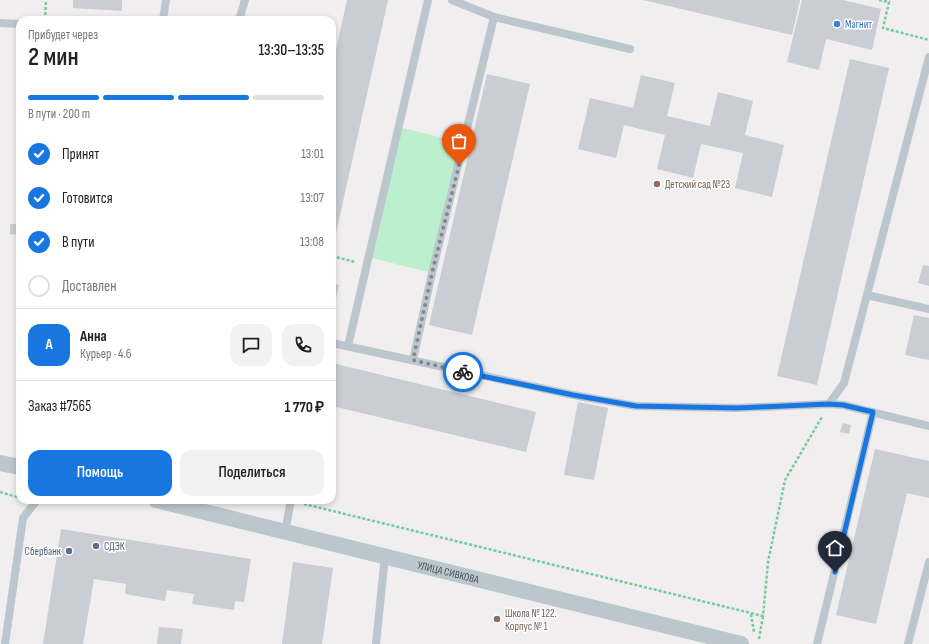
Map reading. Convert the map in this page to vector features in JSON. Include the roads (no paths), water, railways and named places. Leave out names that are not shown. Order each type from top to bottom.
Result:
[{"type":"street","points":[[0,463],[16,466]]},
{"type":"street","name":"УЛИЦА СИВКОВА","points":[[172,504],[741,644]]},
{"type":"lane","points":[[164,16],[166,0]]},
{"type":"lane","points":[[240,16],[245,0]]},
{"type":"lane","points":[[348,346],[428,0]]},
{"type":"lane","points":[[452,0],[494,16],[630,49]]},
{"type":"lane","points":[[413,360],[432,273],[494,16]]},
{"type":"lane","points":[[0,23],[16,24]]},
{"type":"lane","points":[[829,404],[844,383],[929,57]]},
{"type":"lane","points":[[867,295],[929,309]]},
{"type":"lane","points":[[336,344],[565,394],[636,406],[737,408],[829,404],[843,405],[929,426]]},
{"type":"lane","points":[[817,644],[873,412]]},
{"type":"lane","points":[[5,644],[23,518],[34,504]]},
{"type":"lane","points":[[285,532],[290,504]]},
{"type":"lane","points":[[376,644],[385,556]]},
{"type":"lane","points":[[908,644],[929,562]]},
{"type":"place","name":"Магнит","points":[[837,24]]},
{"type":"place","name":"Детский сад №23","points":[[657,184]]},
{"type":"place","name":"СДЭК","points":[[96,546]]},
{"type":"place","name":"Сбербанк","points":[[69,551]]},
{"type":"place","name":"Школа № 122. Корпус № 1","points":[[497,619]]}]
